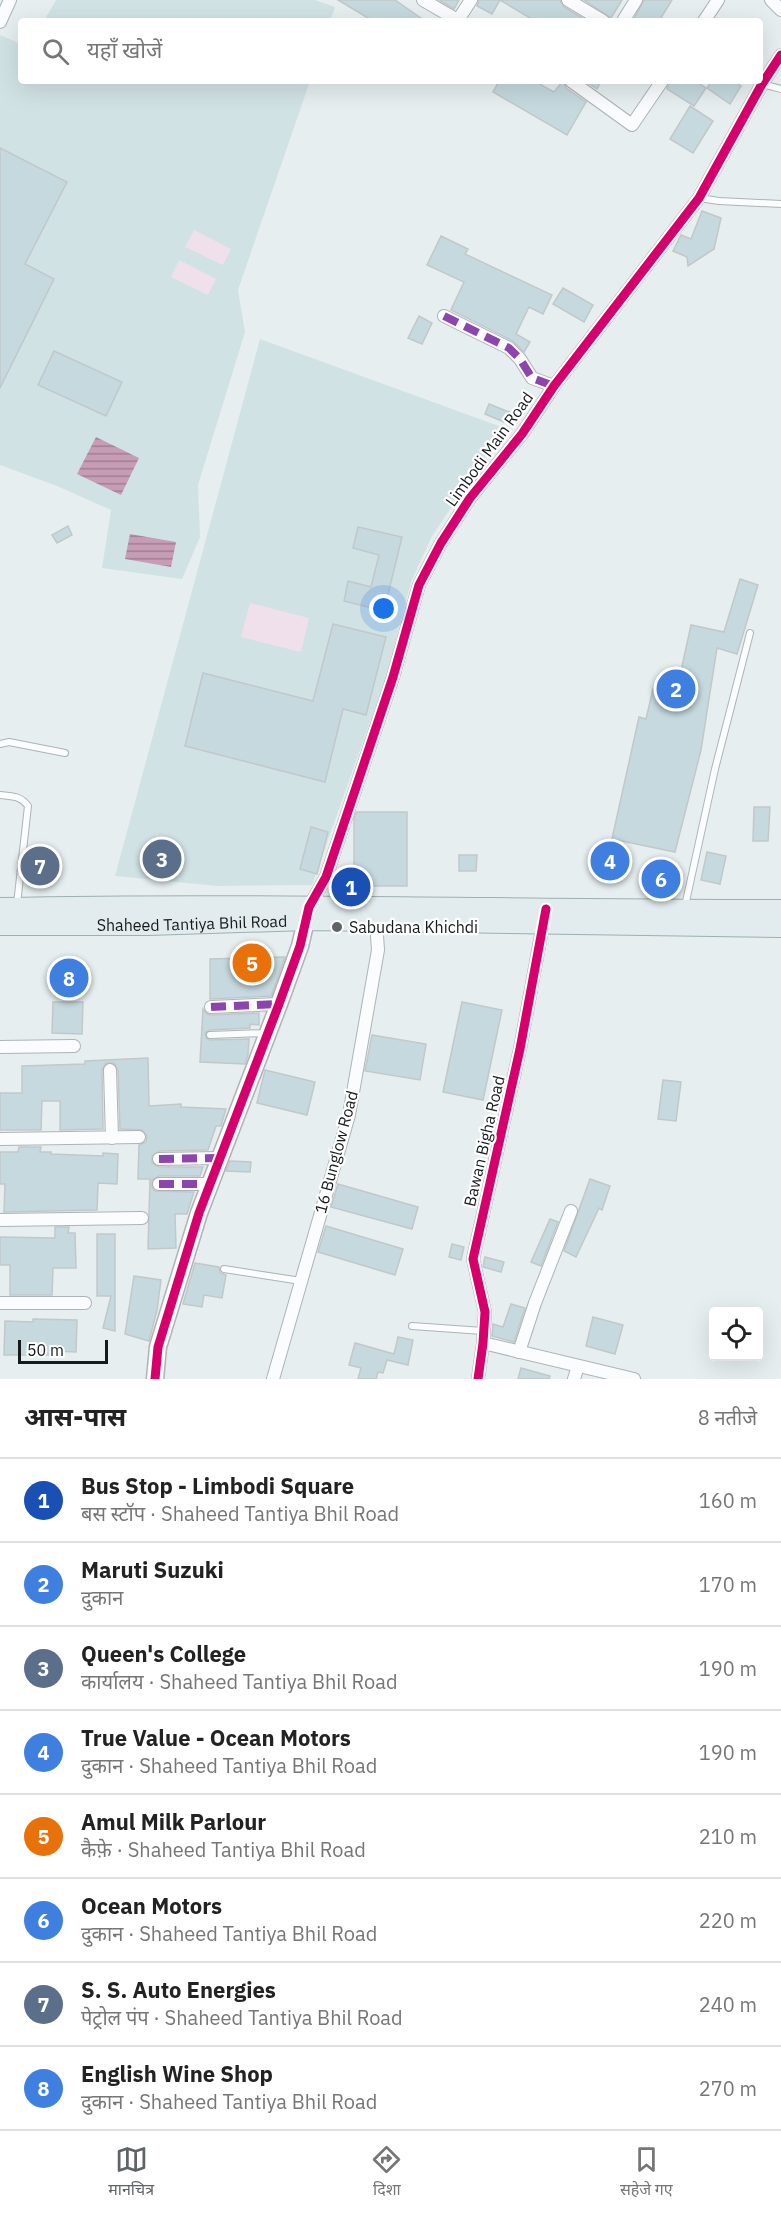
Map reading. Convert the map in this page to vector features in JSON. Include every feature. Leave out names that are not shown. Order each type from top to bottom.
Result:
[{"type":"main road","name":"Shaheed Tantiya Bhil Road","points":[[8,908],[545,916],[781,927]]},
{"type":"main road","name":"Shaheed Tantiya Bhil Road","points":[[0,924],[148,925],[308,913],[376,921],[684,910],[781,910]]},
{"type":"street","points":[[0,22],[10,0]]},
{"type":"street","points":[[423,0],[454,18]]},
{"type":"street","points":[[461,18],[471,0]]},
{"type":"street","points":[[568,0],[598,18]]},
{"type":"street","points":[[625,18],[636,0]]},
{"type":"street","points":[[706,18],[718,0]]},
{"type":"street","points":[[771,0],[781,10]]},
{"type":"street","name":"Limbodi Main Road","points":[[763,82],[781,55]]},
{"type":"street","points":[[575,84],[632,125],[660,84]]},
{"type":"street","name":"Limbodi Main Road","points":[[308,913],[326,877],[393,677],[418,585],[441,543],[471,498],[522,434],[554,386],[699,198],[762,84]]},
{"type":"street","points":[[444,316],[509,348],[520,359],[532,378],[554,386]]},
{"type":"street","points":[[155,1379],[158,1347],[199,1213],[279,1004],[300,946],[308,913]]},
{"type":"street","name":"Bawan Bigha Road","points":[[478,1379],[485,1312],[473,1259],[520,1049],[545,916]]},
{"type":"street","name":"16 Bunglow Road","points":[[273,1379],[349,1115],[378,950],[376,921]]},
{"type":"street","points":[[211,1007],[279,1004]]},
{"type":"street","points":[[0,1047],[74,1046]]},
{"type":"street","points":[[110,1070],[112,1137]]},
{"type":"street","points":[[0,1139],[139,1137]]},
{"type":"street","points":[[159,1159],[219,1158]]},
{"type":"street","points":[[159,1184],[209,1184]]},
{"type":"street","points":[[519,1352],[535,1303],[571,1211]]},
{"type":"street","points":[[0,1220],[142,1218]]},
{"type":"street","points":[[0,1303],[85,1303]]},
{"type":"street","points":[[484,1337],[519,1352],[634,1379]]},
{"type":"street","points":[[574,1379],[578,1366]]},
{"type":"lane","points":[[762,84],[781,89]]},
{"type":"lane","points":[[699,198],[781,204]]},
{"type":"lane","points":[[684,910],[715,769],[750,633]]},
{"type":"lane","points":[[0,744],[9,742],[65,753]]},
{"type":"lane","points":[[0,795],[24,800],[28,806],[29,817],[8,908]]},
{"type":"lane","points":[[210,1035],[266,1033]]},
{"type":"lane","points":[[224,1269],[301,1281]]},
{"type":"lane","points":[[412,1326],[484,1337]]},
{"type":"shaded area","points":[[56,0],[315,0],[335,7],[331,18],[46,18]]},
{"type":"shaded area","points":[[0,35],[18,43],[18,84],[309,84],[238,290],[245,332],[198,485],[200,537],[182,579],[102,568],[111,510],[57,486],[0,465]]},
{"type":"shaded area","points":[[194,230],[231,249],[223,265],[185,247]]},
{"type":"shaded area","points":[[179,260],[216,279],[208,295],[171,277]]},
{"type":"shaded area","points":[[260,339],[507,429],[432,536],[411,582],[386,677],[312,885],[218,886],[115,876]]},
{"type":"shaded area","points":[[96,437],[139,458],[121,495],[77,474]]},
{"type":"shaded area","points":[[130,534],[176,542],[171,567],[125,559]]},
{"type":"shaded area","points":[[250,603],[309,618],[301,652],[241,637]]},
{"type":"building","points":[[338,0],[395,0],[421,18],[368,18]]},
{"type":"building","points":[[439,0],[459,0],[454,9]]},
{"type":"building","points":[[479,0],[500,0],[492,14],[477,6]]},
{"type":"building","points":[[500,0],[560,0],[564,7],[582,18],[530,18]]},
{"type":"building","points":[[584,0],[622,0],[611,18]]},
{"type":"building","points":[[644,0],[672,0],[661,18],[635,18]]},
{"type":"building","points":[[497,84],[539,84],[554,92],[561,84],[564,84],[566,88],[586,102],[567,135],[493,92]]},
{"type":"building","points":[[590,84],[600,84],[597,89]]},
{"type":"building","points":[[669,84],[700,84],[706,88],[694,106],[667,89]]},
{"type":"building","points":[[710,84],[738,84],[741,86],[730,104],[707,88]]},
{"type":"building","points":[[690,106],[713,121],[693,153],[670,139]]},
{"type":"building","points":[[0,148],[67,182],[25,264],[54,279],[0,388]]},
{"type":"building","points":[[702,211],[721,218],[714,249],[688,266],[687,257],[673,251],[681,235],[691,239]]},
{"type":"building","points":[[441,236],[468,249],[465,254],[552,295],[543,314],[529,307],[516,334],[530,342],[524,352],[513,341],[451,310],[464,282],[427,265]]},
{"type":"building","points":[[563,288],[593,305],[584,322],[553,304]]},
{"type":"building","points":[[419,316],[432,323],[422,344],[408,338]]},
{"type":"building","points":[[54,351],[122,382],[106,416],[38,385]]},
{"type":"building","points":[[489,404],[509,412],[504,422],[485,414]]},
{"type":"building","points":[[68,526],[72,535],[57,543],[52,535]]},
{"type":"building","points":[[358,527],[402,537],[384,611],[344,601],[348,581],[371,587],[379,555],[353,548]]},
{"type":"building","points":[[740,579],[758,585],[737,654],[717,648],[701,750],[675,852],[612,839],[639,717],[646,719],[653,689],[676,694],[691,625],[724,632]]},
{"type":"building","points":[[333,624],[386,637],[366,715],[343,709],[325,782],[185,746],[203,673],[313,701]]},
{"type":"building","points":[[754,807],[770,807],[768,841],[753,841]]},
{"type":"building","points":[[356,812],[407,812],[407,886],[354,886],[354,819]]},
{"type":"building","points":[[311,827],[328,832],[317,874],[300,869]]},
{"type":"building","points":[[707,852],[726,856],[720,884],[701,880]]},
{"type":"building","points":[[459,855],[477,855],[476,871],[459,871]]},
{"type":"building","points":[[285,957],[271,996],[210,999],[210,959]]},
{"type":"building","points":[[53,1002],[83,1002],[82,1034],[52,1033]]},
{"type":"building","points":[[462,1002],[502,1010],[483,1100],[443,1092]]},
{"type":"building","points":[[203,1009],[211,1015],[259,1013],[259,1025],[250,1024],[250,1028],[210,1030],[205,1033],[206,1038],[210,1040],[249,1039],[245,1064],[200,1062]]},
{"type":"building","points":[[372,1035],[426,1044],[420,1080],[365,1071]]},
{"type":"building","points":[[148,1058],[149,1106],[181,1104],[181,1107],[226,1109],[221,1126],[216,1126],[208,1150],[159,1151],[152,1156],[152,1163],[159,1167],[203,1167],[200,1176],[159,1176],[152,1180],[152,1188],[155,1191],[194,1192],[187,1214],[175,1214],[176,1248],[148,1249],[150,1179],[138,1179],[139,1145],[146,1142],[147,1136],[142,1130],[120,1129],[118,1070],[114,1063],[106,1063],[102,1070],[103,1129],[60,1130],[60,1101],[42,1101],[41,1130],[0,1130],[0,1093],[22,1093],[22,1066],[85,1064],[85,1061]]},
{"type":"building","points":[[265,1070],[315,1082],[307,1115],[257,1103]]},
{"type":"building","points":[[663,1080],[681,1082],[676,1121],[658,1119]]},
{"type":"building","points":[[19,1147],[41,1147],[40,1152],[51,1152],[51,1154],[103,1156],[103,1153],[118,1154],[117,1184],[98,1183],[97,1210],[4,1212],[5,1184],[0,1184],[0,1152],[18,1152]]},
{"type":"building","points":[[230,1161],[251,1162],[250,1172],[226,1171]]},
{"type":"building","points":[[590,1179],[610,1186],[602,1210],[599,1208],[576,1257],[564,1251]]},
{"type":"building","points":[[338,1184],[418,1207],[412,1229],[331,1207]]},
{"type":"building","points":[[550,1219],[558,1222],[541,1266],[531,1262]]},
{"type":"building","points":[[326,1226],[403,1249],[395,1275],[318,1252]]},
{"type":"building","points":[[55,1227],[69,1227],[68,1233],[75,1233],[76,1268],[53,1268],[52,1295],[10,1295],[10,1265],[0,1265],[0,1237],[55,1238]]},
{"type":"building","points":[[97,1234],[115,1234],[115,1331],[103,1328],[111,1296],[97,1296]]},
{"type":"building","points":[[452,1244],[464,1247],[461,1260],[449,1257]]},
{"type":"building","points":[[485,1257],[504,1262],[501,1272],[483,1267]]},
{"type":"building","points":[[195,1263],[219,1267],[220,1273],[226,1275],[222,1298],[204,1295],[202,1307],[183,1304]]},
{"type":"building","points":[[134,1276],[161,1280],[157,1310],[149,1341],[125,1334]]},
{"type":"building","points":[[511,1304],[525,1308],[514,1342],[492,1336],[493,1324],[503,1327]]},
{"type":"building","points":[[593,1317],[623,1325],[615,1354],[586,1346]]},
{"type":"building","points":[[33,1319],[77,1320],[76,1352],[52,1351],[52,1355],[4,1355],[5,1321],[33,1322]]},
{"type":"building","points":[[398,1337],[413,1340],[408,1365],[387,1360],[383,1373],[378,1372],[376,1379],[358,1379],[361,1368],[349,1365],[355,1343],[394,1354]]},
{"type":"building","points":[[521,1368],[550,1376],[549,1379],[518,1379]]},
{"type":"marked path","points":[[444,316],[509,348],[520,359],[532,378],[554,386]]},
{"type":"marked path","points":[[211,1007],[279,1004]]},
{"type":"marked path","points":[[159,1159],[219,1158]]},
{"type":"marked path","points":[[159,1184],[209,1184]]},
{"type":"cycle path","points":[[763,82],[781,55]]},
{"type":"cycle path","points":[[155,1379],[158,1347],[199,1213],[300,946],[309,907],[326,877],[393,677],[419,585],[441,543],[470,498],[522,434],[554,386],[699,198],[762,84]]},
{"type":"cycle path","points":[[478,1379],[485,1312],[473,1259],[520,1049],[546,909]]},
{"type":"place","name":"Maruti Suzuki","points":[[676,689]]},
{"type":"place","name":"Queen's College","points":[[162,859]]},
{"type":"place","name":"True Value - Ocean Motors","points":[[610,861]]},
{"type":"place","name":"S. S. Auto Energies","points":[[40,866]]},
{"type":"place","name":"Ocean Motors","points":[[661,879]]},
{"type":"place","name":"Bus Stop - Limbodi Square","points":[[351,887]]},
{"type":"place","name":"Sabudana Khichdi","points":[[337,927]]},
{"type":"place","name":"Amul Milk Parlour","points":[[252,963]]},
{"type":"place","name":"English Wine Shop","points":[[69,978]]}]
